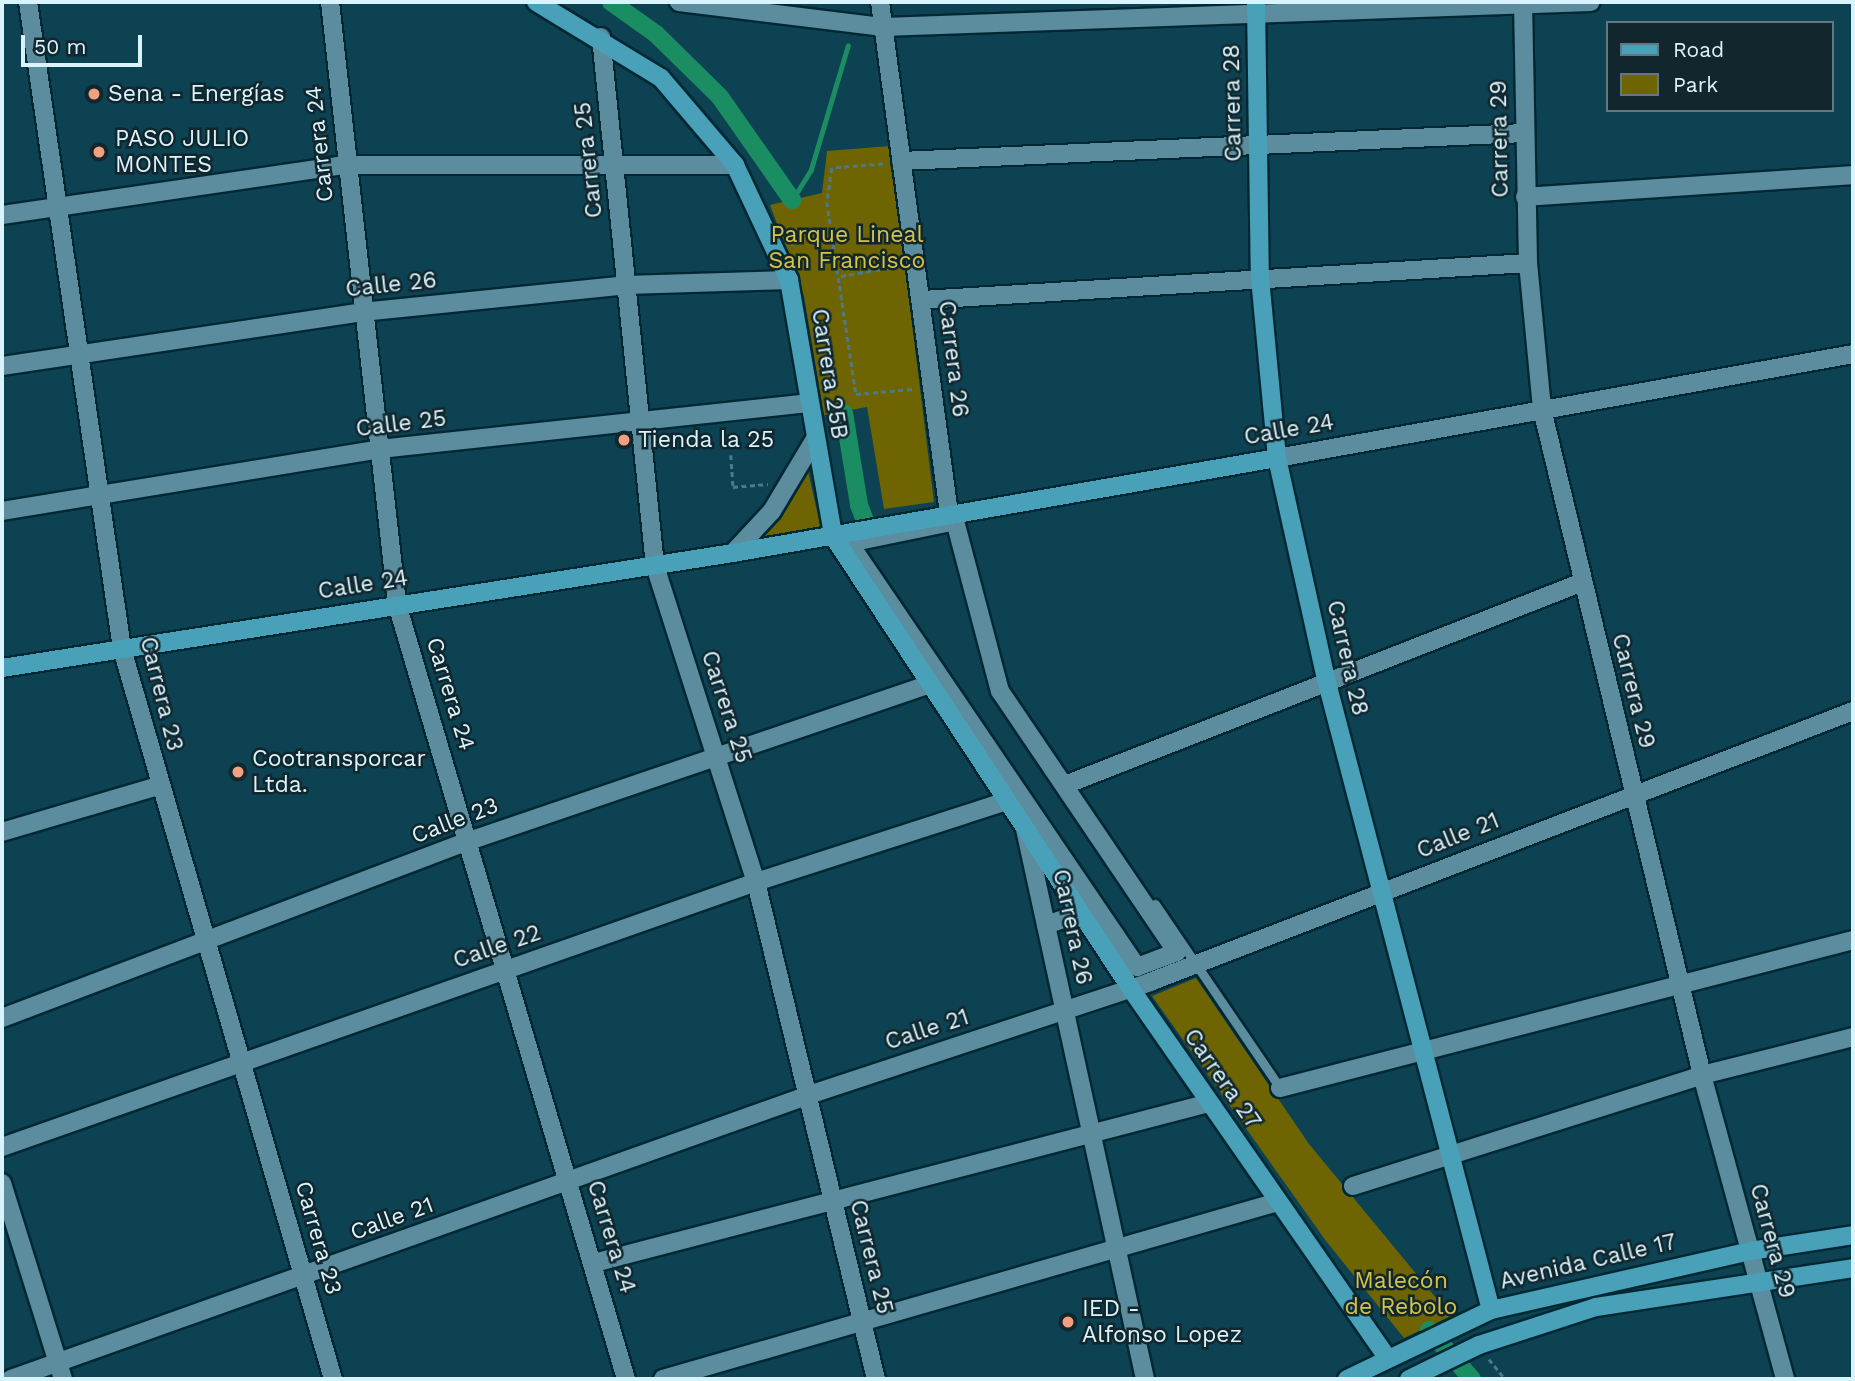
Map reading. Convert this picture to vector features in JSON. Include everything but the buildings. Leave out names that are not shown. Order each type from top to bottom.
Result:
[{"type":"street","name":"Carrera 23","points":[[28,2],[102,496],[122,649],[158,786],[210,942],[245,1062],[333,1379]]},
{"type":"street","name":"Carrera 24","points":[[330,2],[362,312],[397,604],[509,969],[626,1379]]},
{"type":"street","name":"Carrera 25B","points":[[536,2],[601,37],[661,78],[735,165],[789,280],[815,439],[840,534]]},
{"type":"street","points":[[679,2],[883,27],[1256,6],[1591,2]]},
{"type":"street","name":"Carrera 26","points":[[880,2],[932,387],[955,515],[1007,689]]},
{"type":"street","name":"Carrera 29","points":[[1523,3],[1528,263],[1542,409],[1580,583],[1702,1075],[1785,1379]]},
{"type":"street","name":"Carrera 28","points":[[1256,6],[1260,278],[1277,458],[1326,679],[1421,1054],[1491,1310]]},
{"type":"street","name":"Carrera 25","points":[[601,37],[655,566],[756,881],[876,1379]]},
{"type":"street","points":[[901,162],[1258,142],[1524,132]]},
{"type":"street","points":[[2,215],[346,165],[614,168],[735,165]]},
{"type":"street","points":[[1525,197],[1853,175]]},
{"type":"street","points":[[922,300],[1528,263]]},
{"type":"street","name":"Calle 26","points":[[2,366],[362,312],[626,285],[789,280]]},
{"type":"street","name":"Calle 24","points":[[2,668],[397,604],[733,554],[1853,354]]},
{"type":"street","name":"Calle 25","points":[[2,511],[379,449],[809,403]]},
{"type":"street","points":[[733,554],[772,511],[815,439]]},
{"type":"street","points":[[955,515],[1000,691],[1177,952],[1137,967],[849,544],[955,515]]},
{"type":"street","name":"Carrera 26","points":[[840,534],[931,684],[1024,822],[1145,1379]]},
{"type":"street","points":[[1069,783],[1326,679],[1580,583]]},
{"type":"street","name":"Calle 23","points":[[2,1018],[210,942],[468,841],[716,753],[931,684]]},
{"type":"street","name":"Calle 21","points":[[11,1379],[808,1095],[1131,989],[1633,793],[1853,712]]},
{"type":"street","points":[[2,832],[158,786]]},
{"type":"street","name":"Calle 22","points":[[2,1147],[756,881],[1010,800]]},
{"type":"street","name":"Carrera 27","points":[[1024,822],[1131,989],[1388,1359]]},
{"type":"street","points":[[1046,925],[1084,912]]},
{"type":"street","points":[[1280,1088],[1682,987],[1853,940]]},
{"type":"street","points":[[1353,1186],[1702,1075],[1853,1037]]},
{"type":"street","points":[[594,1263],[1092,1137],[1209,1103]]},
{"type":"street","points":[[2,1183],[63,1379]]},
{"type":"street","points":[[663,1379],[861,1319],[1118,1253],[1278,1202]]},
{"type":"street","name":"Avenida Calle 17","points":[[1347,1379],[1491,1310],[1750,1251],[1853,1235]]},
{"type":"street","name":"Avenida Calle 17","points":[[1409,1379],[1477,1345],[1596,1307],[1853,1268]]},
{"type":"lane","points":[[1069,783],[1193,966],[1280,1088]]},
{"type":"path","points":[[901,162],[832,168],[827,202],[841,275],[856,394],[932,387]]},
{"type":"path","points":[[841,275],[916,262]]},
{"type":"path","points":[[730,455],[733,487],[788,482]]},
{"type":"path","points":[[1477,1345],[1505,1379]]},
{"type":"green space","name":"Parque Lineal San Francisco","points":[[890,146],[934,502],[884,509],[867,407],[824,415],[804,296],[770,205],[822,193],[827,151]]},
{"type":"green space","points":[[806,462],[821,529],[758,538]]},
{"type":"green space","name":"Malecón de Rebolo","points":[[1196,978],[1309,1144],[1451,1316],[1404,1338],[1326,1241],[1152,996]]},
{"type":"waterway","points":[[611,2],[656,34],[720,97],[792,200]]},
{"type":"waterway","points":[[792,200],[811,169],[848,45]]},
{"type":"waterway","points":[[844,413],[859,505],[871,536]]},
{"type":"waterway","points":[[1429,1330],[1472,1379]]},
{"type":"place","name":"Sena - Energías","points":[[94,94]]},
{"type":"place","name":"PASO JULIO MONTES","points":[[99,152]]},
{"type":"place","name":"Tienda la 25","points":[[624,440]]},
{"type":"place","name":"Cootransporcar Ltda.","points":[[238,772]]},
{"type":"place","name":"IED - Alfonso Lopez","points":[[1068,1322]]}]
